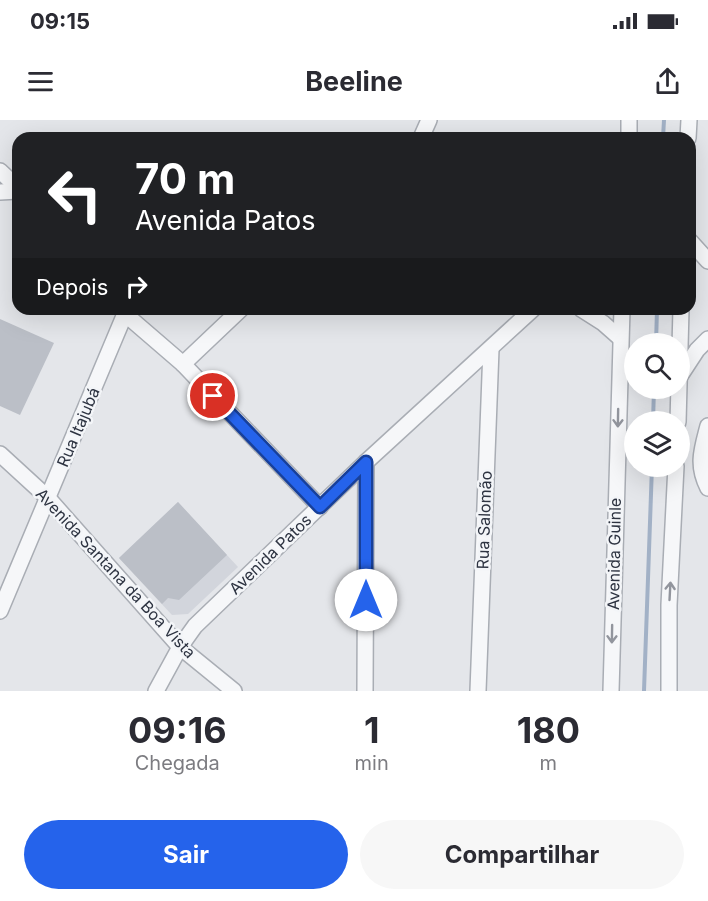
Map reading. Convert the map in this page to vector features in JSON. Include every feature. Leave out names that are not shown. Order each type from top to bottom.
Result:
[{"type":"street","points":[[0,171],[12,183]]},
{"type":"street","points":[[696,248],[708,261]]},
{"type":"street","name":"Rua Itajubá","points":[[0,611],[124,315]]},
{"type":"street","points":[[130,315],[183,364],[320,507]]},
{"type":"street","points":[[183,364],[235,315]]},
{"type":"street","name":"Avenida Patos","points":[[156,691],[180,647],[195,626],[366,462],[527,315]]},
{"type":"street","points":[[590,315],[620,338]]},
{"type":"street","name":"Avenida Guinle","points":[[611,691],[622,315]]},
{"type":"street","points":[[681,315],[681,333]]},
{"type":"street","points":[[690,361],[708,339]]},
{"type":"street","name":"Rua Salomão","points":[[478,691],[491,349]]},
{"type":"street","points":[[708,426],[700,460],[703,479],[708,488]]},
{"type":"street","name":"Avenida Santana da Boa Vista","points":[[0,453],[48,498],[180,647],[234,691]]},
{"type":"street","points":[[365,691],[366,462]]},
{"type":"street","points":[[669,691],[669,605],[675,477]]},
{"type":"shaded area","points":[[178,502],[238,567],[188,614],[172,615],[119,558]]},
{"type":"building","points":[[0,319],[54,343],[20,415],[0,406]]},
{"type":"building","points":[[178,502],[227,555],[179,600],[168,598],[162,604],[119,558]]},
{"type":"waterway","points":[[663,132],[664,120]]},
{"type":"waterway","points":[[656,333],[657,315]]},
{"type":"waterway","points":[[653,411],[654,399]]},
{"type":"waterway","points":[[644,691],[652,477]]},
{"type":"route","points":[[213,396],[320,507],[366,462],[366,600]]}]
